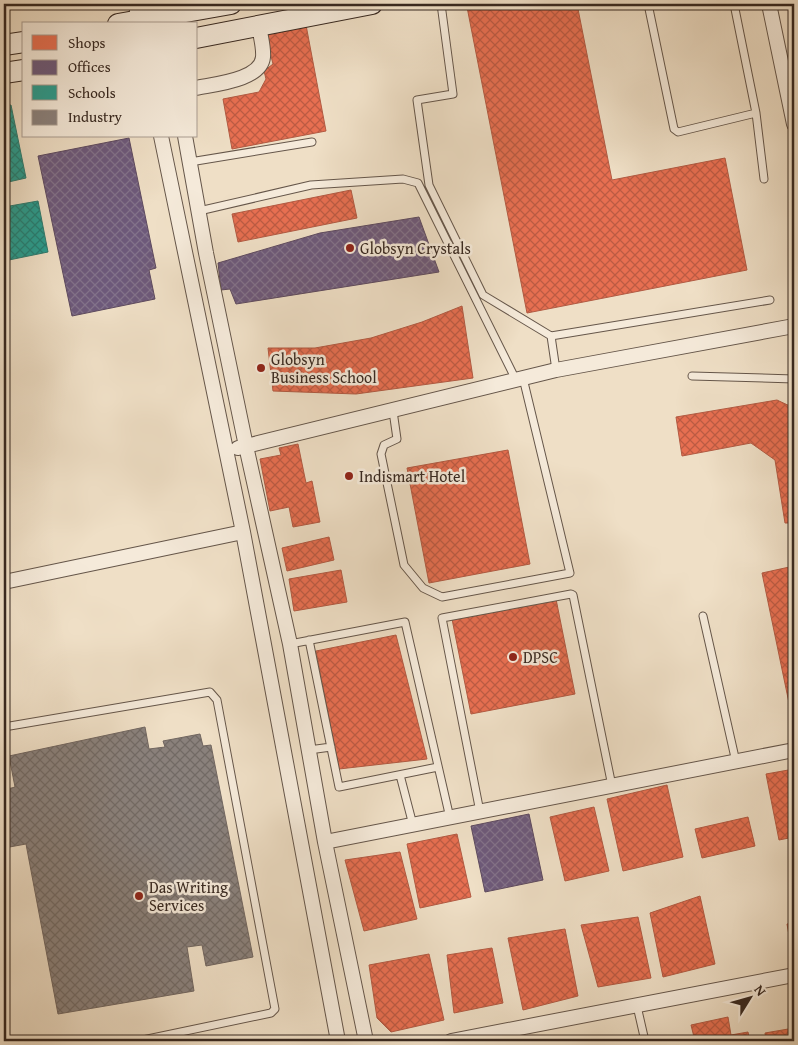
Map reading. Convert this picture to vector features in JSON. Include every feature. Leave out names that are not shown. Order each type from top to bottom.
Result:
[{"type":"main road","points":[[123,22],[138,16],[231,4]]},
{"type":"main road","points":[[198,38],[372,4]]},
{"type":"main road","points":[[4,46],[22,42]]},
{"type":"main road","points":[[4,73],[22,70]]},
{"type":"street","points":[[769,4],[794,124]]},
{"type":"street","points":[[198,88],[252,75],[260,66],[263,57],[259,25]]},
{"type":"street","points":[[161,138],[227,450],[338,1041]]},
{"type":"street","points":[[185,138],[246,446],[290,644],[325,842],[366,1041]]},
{"type":"street","points":[[227,450],[556,370],[794,326]]},
{"type":"street","points":[[4,582],[243,532]]},
{"type":"street","points":[[325,842],[794,750]]},
{"type":"street","points":[[451,1041],[495,1037],[637,1006],[794,975]]},
{"type":"lane","points":[[441,4],[452,94],[417,100],[429,185],[483,295],[552,336],[770,300]]},
{"type":"lane","points":[[648,4],[675,132],[756,113]]},
{"type":"lane","points":[[734,4],[756,113],[764,179]]},
{"type":"lane","points":[[190,162],[312,142]]},
{"type":"lane","points":[[199,211],[311,185],[403,179],[418,183],[519,379],[570,573],[442,598],[423,588],[404,565],[381,454],[384,445],[397,439],[393,410]]},
{"type":"lane","points":[[552,336],[556,370]]},
{"type":"lane","points":[[692,376],[794,379]]},
{"type":"lane","points":[[480,812],[442,618],[573,595],[612,786]]},
{"type":"lane","points":[[703,616],[736,762]]},
{"type":"lane","points":[[290,644],[405,622],[450,818]]},
{"type":"lane","points":[[309,640],[339,787],[438,767]]},
{"type":"lane","points":[[4,727],[210,692],[217,700],[275,1009],[271,1013],[138,1041]]},
{"type":"lane","points":[[309,750],[330,747]]},
{"type":"lane","points":[[400,775],[413,826]]},
{"type":"lane","points":[[637,1006],[645,1041]]},
{"type":"building: Shops","points":[[484,4],[577,4],[612,180],[725,158],[747,270],[527,313],[467,7]]},
{"type":"building: Shops","points":[[306,25],[326,131],[232,149],[223,99],[259,92],[266,79],[264,71],[273,64],[265,32]]},
{"type":"building: Shops","points":[[351,190],[357,218],[238,242],[232,214]]},
{"type":"building: Shops","points":[[462,306],[473,378],[356,394],[273,391],[268,348],[315,348],[371,338],[422,322]]},
{"type":"building: Shops","points":[[777,400],[794,408],[794,523],[785,523],[775,460],[751,443],[682,456],[676,417]]},
{"type":"building: Shops","points":[[298,444],[306,483],[312,481],[320,522],[293,527],[289,507],[270,511],[260,459],[281,455],[279,448]]},
{"type":"building: Shops","points":[[508,450],[530,564],[429,583],[407,468]]},
{"type":"building: Shops","points":[[329,537],[334,560],[287,571],[282,548]]},
{"type":"building: Shops","points":[[794,566],[794,727],[762,573]]},
{"type":"building: Shops","points":[[341,570],[347,602],[294,611],[289,579]]},
{"type":"building: Shops","name":"DPSC","points":[[556,599],[575,694],[471,714],[452,619]]},
{"type":"building: Shops","points":[[396,635],[427,759],[339,769],[316,651]]},
{"type":"building: Shops","points":[[794,769],[794,837],[779,840],[766,774]]},
{"type":"building: Shops","points":[[667,785],[683,857],[623,871],[607,799]]},
{"type":"building: Shops","points":[[594,807],[609,871],[565,881],[550,817]]},
{"type":"building: Shops","points":[[748,817],[755,846],[702,858],[695,829]]},
{"type":"building: Shops","points":[[457,834],[471,897],[420,908],[407,844]]},
{"type":"building: Shops","points":[[400,852],[417,919],[364,931],[345,860]]},
{"type":"building: Shops","points":[[700,896],[715,964],[663,977],[650,913]]},
{"type":"building: Shops","points":[[638,917],[651,978],[598,987],[581,925]]},
{"type":"building: Shops","points":[[794,923],[794,940],[790,941],[787,924]]},
{"type":"building: Shops","points":[[565,929],[578,996],[523,1010],[508,938]]},
{"type":"building: Shops","points":[[492,948],[503,1003],[454,1013],[447,955]]},
{"type":"building: Shops","points":[[429,954],[444,1020],[391,1032],[377,1018],[369,965]]},
{"type":"building: Shops","points":[[728,1017],[731,1035],[748,1032],[750,1041],[695,1041],[691,1025]]},
{"type":"building: Shops","points":[[794,1028],[794,1041],[766,1041],[765,1033]]},
{"type":"building: Offices","points":[[129,138],[156,268],[149,270],[155,299],[72,316],[38,156]]},
{"type":"building: Offices","name":"Globsyn Crystals","points":[[419,217],[439,272],[236,304],[230,289],[221,290],[218,263],[320,233]]},
{"type":"building: Offices","points":[[529,814],[543,880],[485,892],[471,826]]},
{"type":"building: Schools","points":[[11,105],[26,178],[4,183],[4,106]]},
{"type":"building: Schools","points":[[38,201],[48,252],[4,261],[4,207]]},
{"type":"building: Industry","name":"Das Writing Services","points":[[145,727],[149,749],[165,747],[163,741],[200,734],[203,746],[211,745],[253,957],[206,966],[202,945],[187,947],[194,991],[58,1014],[26,844],[4,848],[4,790],[15,787],[9,756]]},
{"type":"place","name":"Globsyn Crystals","points":[[350,248]]},
{"type":"place","name":"Globsyn Business School","points":[[261,368]]},
{"type":"place","name":"Indismart Hotel","points":[[349,476]]},
{"type":"place","name":"DPSC","points":[[513,657]]},
{"type":"place","name":"Das Writing Services","points":[[139,896]]}]
